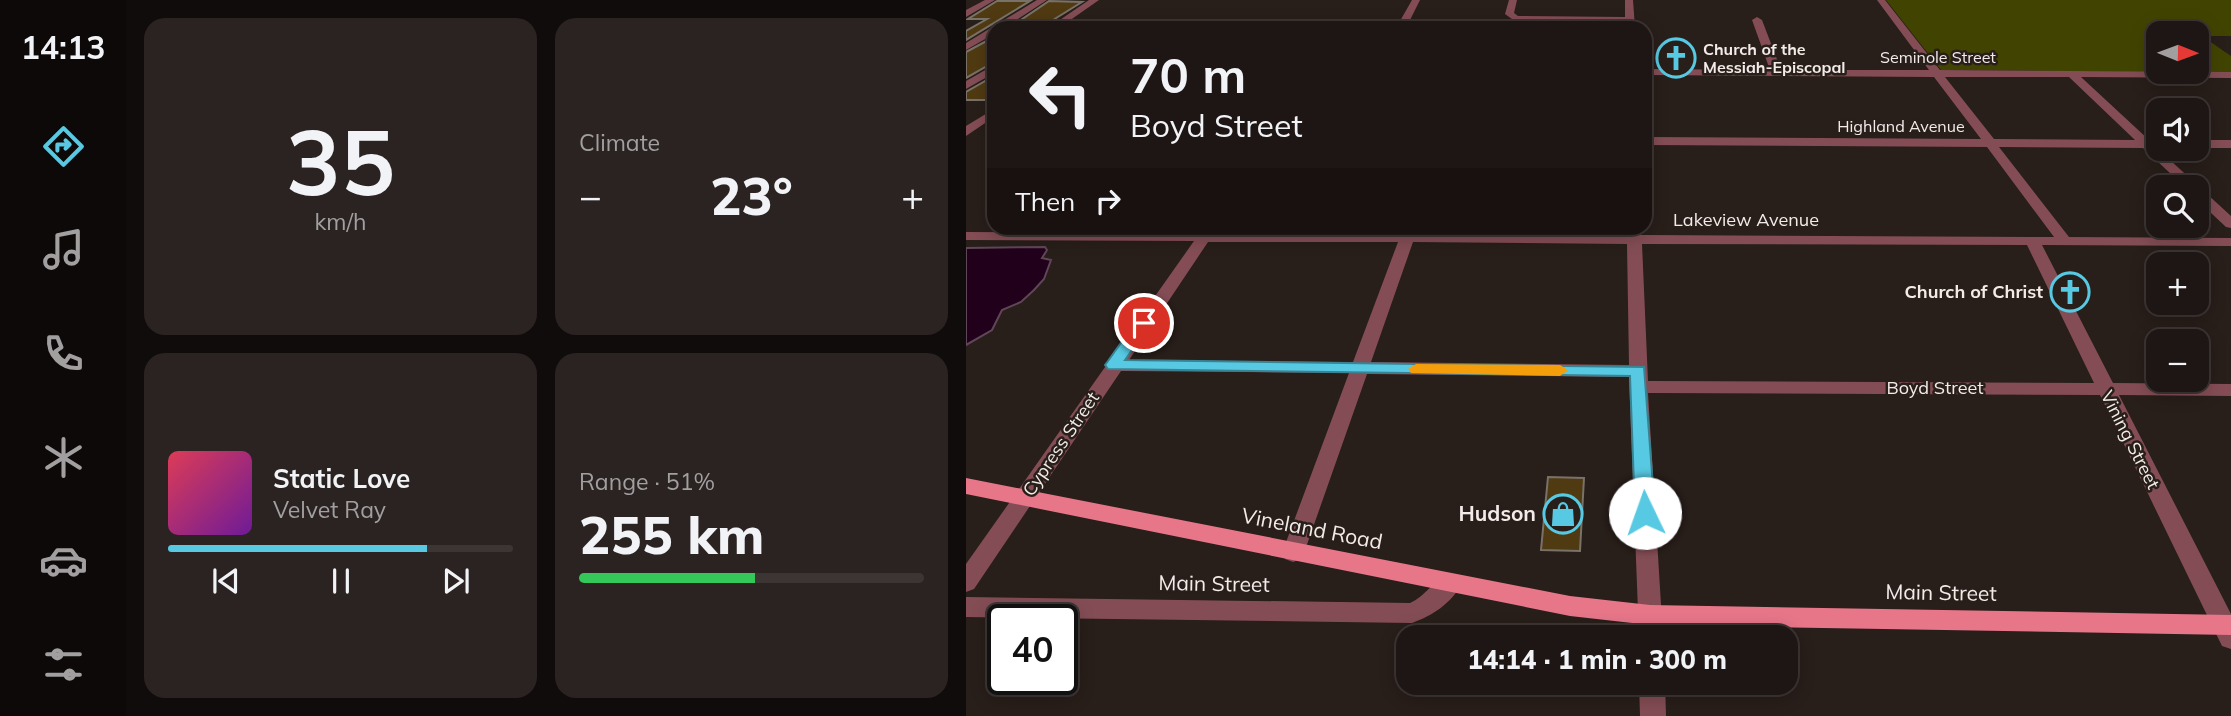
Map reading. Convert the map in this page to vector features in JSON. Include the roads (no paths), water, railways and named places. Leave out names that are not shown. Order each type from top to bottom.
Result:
[{"type":"main road","name":"Vineland Road","points":[[966,486],[1570,606],[1647,625]]},
{"type":"main road","name":"Main Street","points":[[1798,627],[2228,629]]},
{"type":"street","points":[[966,14],[991,0]]},
{"type":"street","points":[[1008,21],[1043,0]]},
{"type":"street","points":[[1064,21],[1095,0]]},
{"type":"street","points":[[1405,21],[1416,0]]},
{"type":"street","points":[[1513,0],[1509,14],[1516,19],[1553,21]]},
{"type":"street","points":[[1629,0],[1629,21]]},
{"type":"street","points":[[1881,0],[1992,142],[2064,240]]},
{"type":"street","points":[[1757,20],[1777,72]]},
{"type":"street","points":[[968,44],[987,33]]},
{"type":"street","points":[[968,44],[987,43]]},
{"type":"street","name":"Seminole Street","points":[[1652,72],[2231,75]]},
{"type":"street","points":[[2070,74],[2146,140]]},
{"type":"street","points":[[966,86],[987,76]]},
{"type":"street","points":[[966,132],[987,117]]},
{"type":"street","name":"Highland Avenue","points":[[1652,141],[2146,144]]},
{"type":"street","points":[[2209,144],[2231,144]]},
{"type":"street","points":[[2167,161],[2181,175]]},
{"type":"street","points":[[2209,203],[2231,223]]},
{"type":"street","name":"Lakeview Avenue","points":[[1652,233],[2231,242]]},
{"type":"street","name":"Lakeview Avenue","points":[[966,236],[1483,235]]},
{"type":"street","points":[[1634,235],[1638,379],[1651,625]]},
{"type":"street","points":[[1293,553],[1408,236]]},
{"type":"street","name":"Cypress Street","points":[[966,582],[1204,237]]},
{"type":"street","name":"Vining Street","points":[[2032,241],[2228,629]]},
{"type":"street","name":"Boyd Street","points":[[1114,365],[1359,369],[1638,379],[2231,390]]},
{"type":"street","name":"Main Street","points":[[966,607],[1412,613],[1427,606],[1450,583]]},
{"type":"street","points":[[1652,695],[1653,716]]},
{"type":"place","name":"Church of the Messiah-Episcopal","points":[[1676,58]]},
{"type":"place","name":"Church of Christ","points":[[2070,292]]},
{"type":"place","name":"Hudson","points":[[1563,514]]}]
